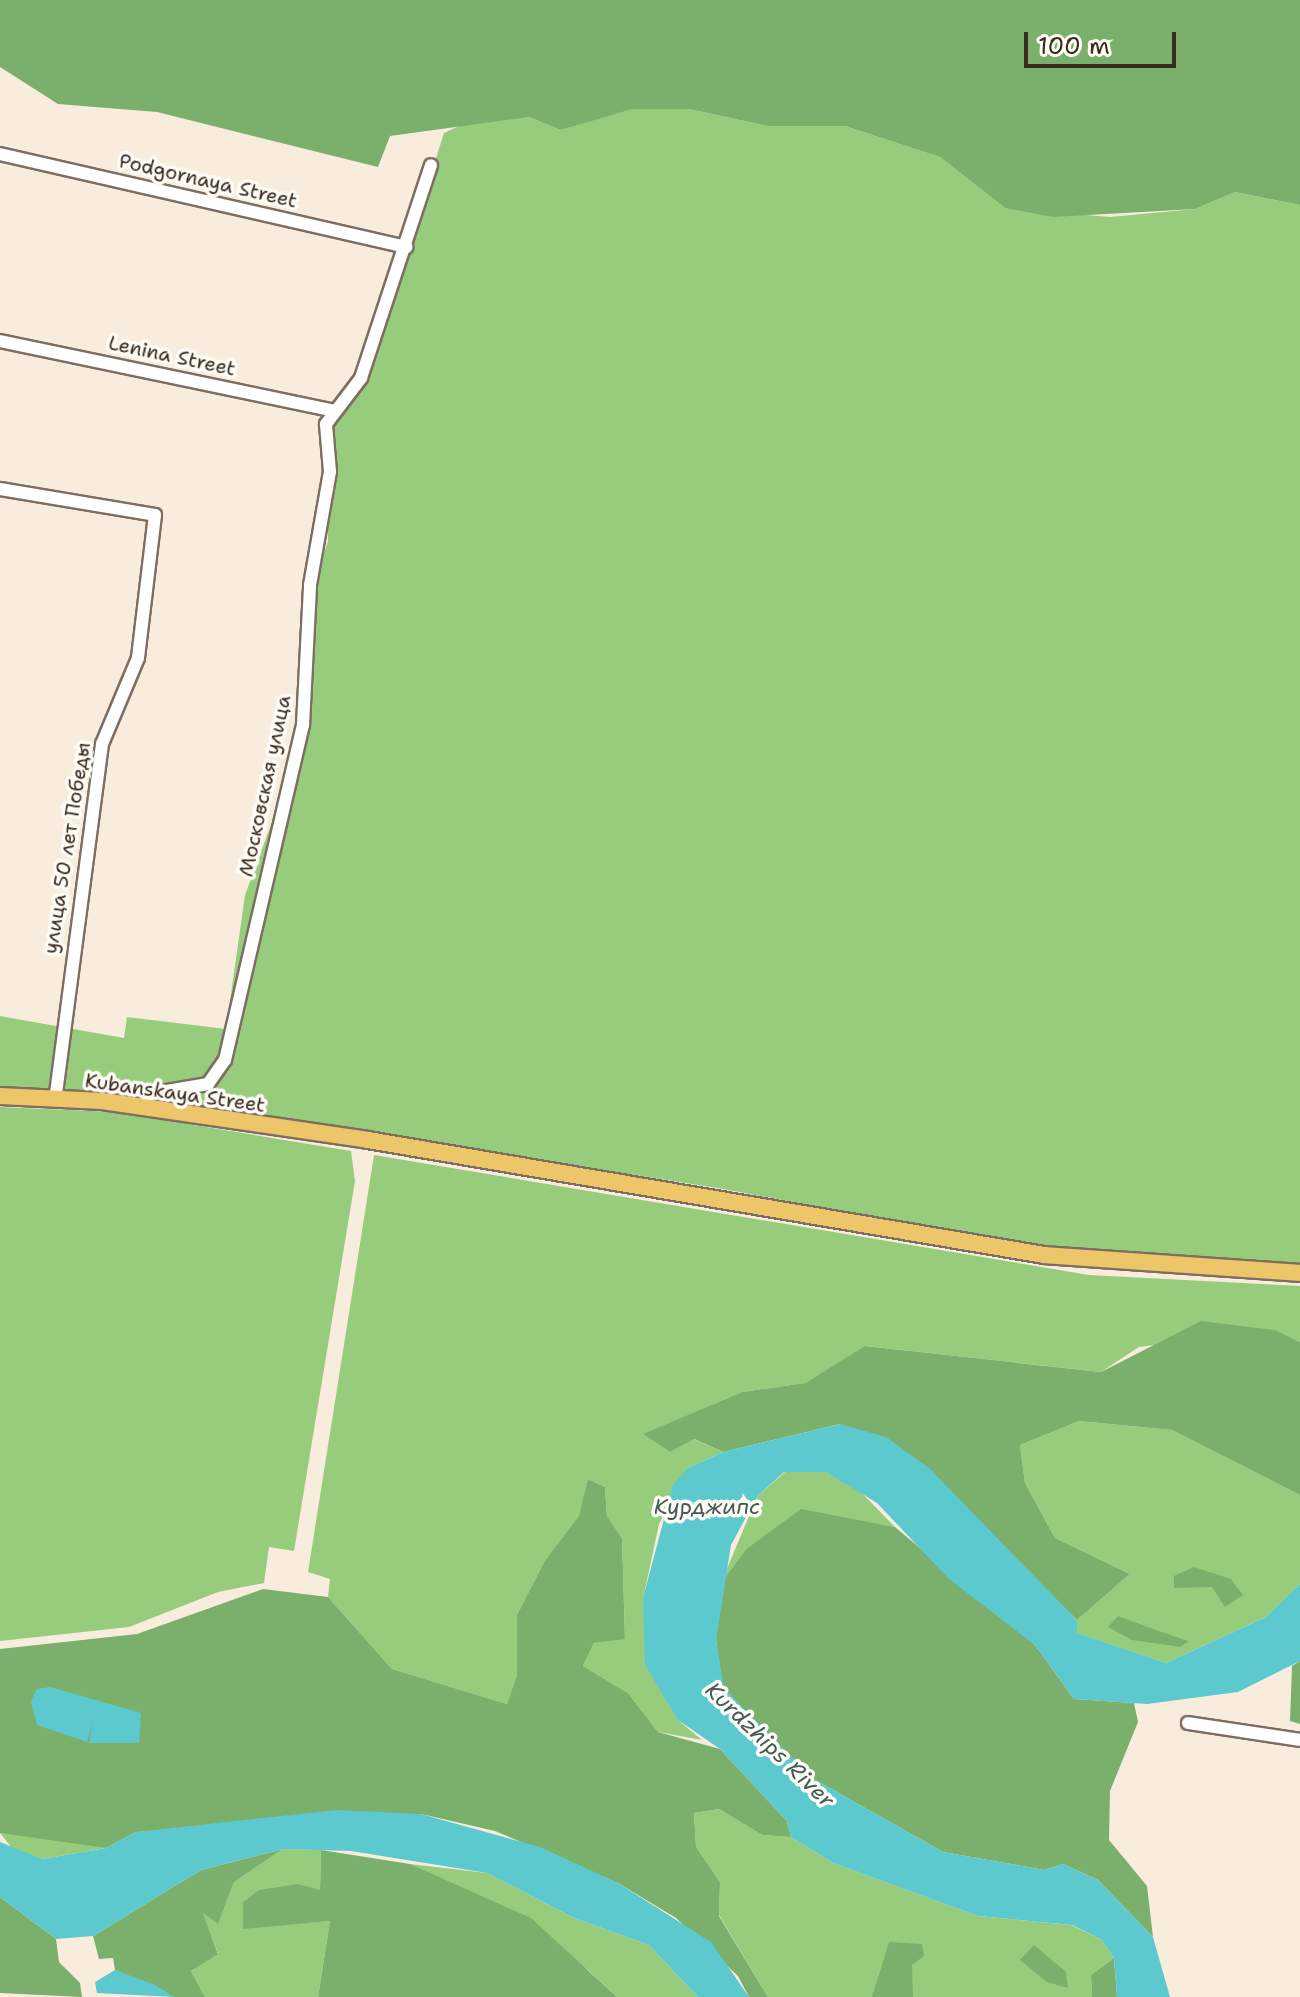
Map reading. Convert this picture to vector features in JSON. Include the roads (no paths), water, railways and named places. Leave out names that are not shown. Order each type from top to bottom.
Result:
[{"type":"main road","name":"Kubanskaya Street","points":[[0,1096],[145,1107],[344,1137],[1044,1255],[1300,1273]]},
{"type":"street","name":"Podgornaya Street","points":[[0,154],[406,247]]},
{"type":"street","points":[[335,411],[361,378],[431,165]]},
{"type":"street","name":"Lenina Street","points":[[0,341],[335,411]]},
{"type":"street","name":"Московская улица","points":[[145,1107],[149,1094],[208,1084],[216,1072],[263,918],[264,871],[303,725],[310,585],[330,472],[323,442],[335,411]]},
{"type":"street","name":"улица 50 лет Победы","points":[[0,489],[155,515],[138,658],[102,744],[55,1099]]},
{"type":"street","points":[[1188,1723],[1300,1740]]},
{"type":"water","name":"Курджипс","points":[[840,1424],[886,1437],[929,1468],[1077,1620],[1077,1633],[1166,1663],[1266,1617],[1300,1584],[1300,1661],[1238,1692],[1147,1704],[1074,1699],[1035,1645],[949,1579],[877,1503],[826,1472],[784,1472],[757,1497],[731,1545],[716,1640],[724,1688],[812,1778],[943,1852],[1044,1870],[1063,1864],[1098,1880],[1153,1937],[1170,1997],[1117,1997],[1114,1958],[1102,1940],[1072,1925],[978,1916],[833,1863],[791,1837],[787,1821],[720,1749],[678,1720],[645,1665],[643,1598],[673,1485],[688,1468],[723,1452]]},
{"type":"water","points":[[50,1687],[141,1713],[139,1743],[89,1743],[93,1720],[87,1742],[37,1725],[31,1701],[37,1689]]},
{"type":"water","points":[[337,1810],[421,1814],[540,1847],[618,1883],[711,1942],[749,1997],[698,1997],[649,1945],[574,1918],[487,1873],[351,1851],[283,1849],[201,1870],[93,1936],[56,1939],[0,1897],[0,1842],[42,1859],[106,1848],[136,1832]]},
{"type":"water","points":[[115,1970],[155,1985],[174,1997],[97,1993],[95,1982]]},
{"type":"water label","name":"Kurdzhips River","points":[[770,1745]]}]
